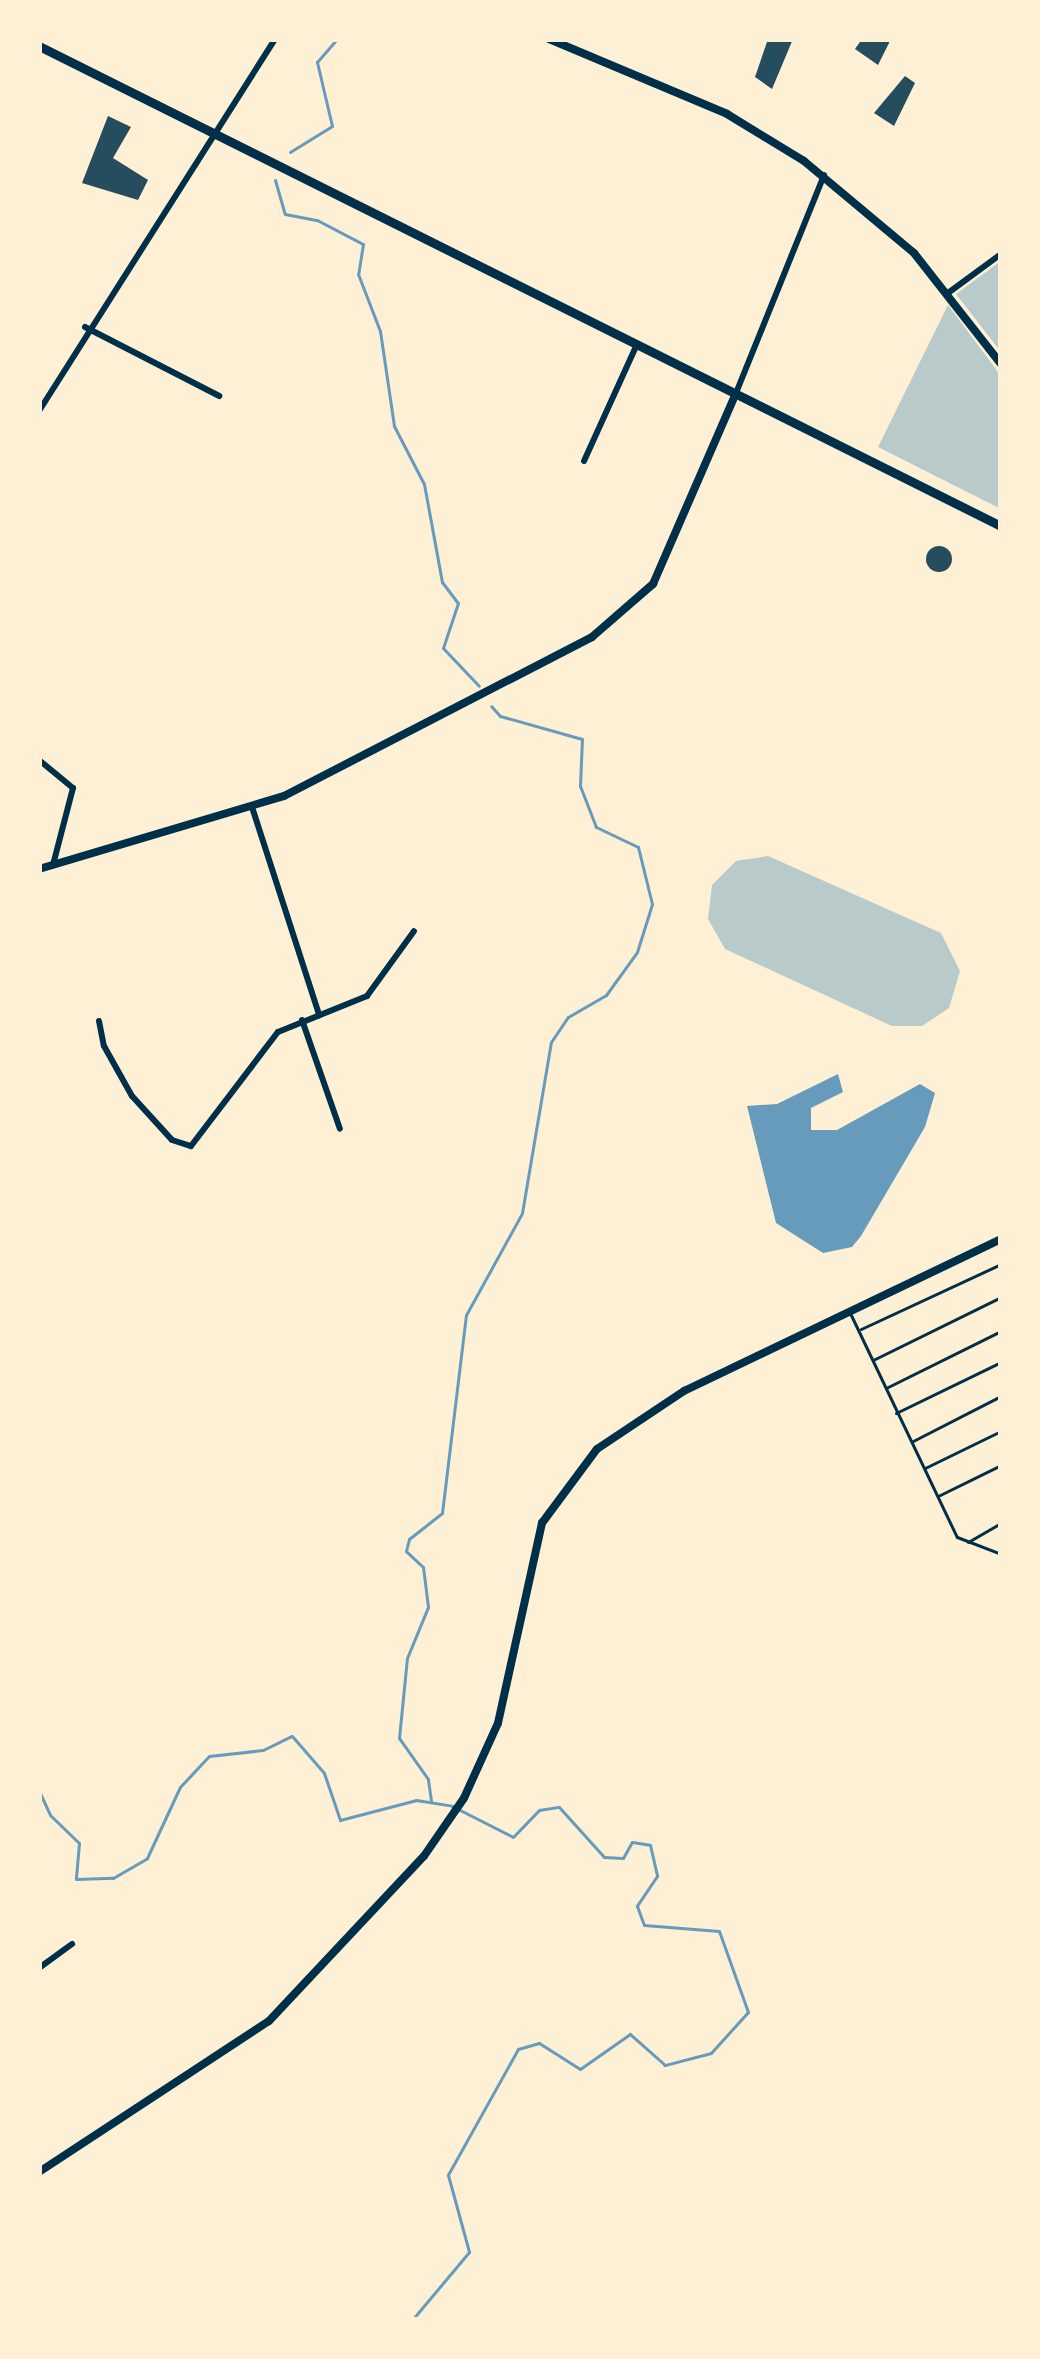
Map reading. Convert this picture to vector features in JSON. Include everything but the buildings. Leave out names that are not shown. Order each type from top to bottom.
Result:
[{"type":"main road","points":[[39,46],[1001,526]]},
{"type":"street","points":[[39,411],[85,327],[275,39]]},
{"type":"street","points":[[549,39],[727,114],[824,175],[892,231],[948,293],[1001,364]]},
{"type":"street","points":[[39,869],[252,807],[497,688],[631,609],[662,567],[824,175]]},
{"type":"street","points":[[948,293],[1001,254]]},
{"type":"street","points":[[85,327],[219,396]]},
{"type":"street","points":[[584,461],[638,344]]},
{"type":"street","points":[[39,760],[73,788],[53,865]]},
{"type":"street","points":[[252,807],[319,1015]]},
{"type":"street","points":[[99,1021],[125,1086],[187,1146],[275,1034],[368,997],[414,931]]},
{"type":"street","points":[[302,1020],[340,1129]]},
{"type":"street","points":[[39,2172],[284,2009],[451,1820],[504,1704],[535,1545],[573,1474],[651,1410],[1001,1239]]},
{"type":"street","points":[[39,1968],[72,1944]]},
{"type":"lane","points":[[859,1330],[1001,1264]]},
{"type":"lane","points":[[871,1361],[1001,1297]]},
{"type":"lane","points":[[849,1311],[957,1537],[1001,1554]]},
{"type":"lane","points":[[885,1389],[1001,1331]]},
{"type":"lane","points":[[896,1413],[1001,1362]]},
{"type":"lane","points":[[911,1442],[1001,1396]]},
{"type":"lane","points":[[923,1468],[1001,1431]]},
{"type":"lane","points":[[936,1497],[1001,1465]]},
{"type":"lane","points":[[968,1542],[1001,1522]]},
{"type":"shaded area","points":[[1001,261],[1001,352],[956,294]]},
{"type":"shaded area","points":[[948,305],[1001,376],[1001,509],[878,447]]},
{"type":"shaded area","points":[[768,856],[941,933],[960,971],[949,1008],[922,1026],[892,1026],[725,949],[708,919],[712,885],[736,861]]},
{"type":"water","points":[[838,1074],[843,1092],[811,1108],[811,1130],[837,1130],[920,1084],[935,1093],[925,1127],[861,1236],[852,1247],[823,1253],[776,1223],[747,1106],[777,1104]]},
{"type":"waterway","points":[[290,152],[332,126],[317,62],[337,39]]},
{"type":"waterway","points":[[275,180],[285,214],[317,220],[363,244],[358,274],[380,331],[394,426],[424,484],[442,582],[458,603],[443,648],[479,686]]},
{"type":"waterway","points":[[431,1801],[428,1779],[399,1738],[407,1658],[428,1607],[423,1567],[406,1551],[409,1539],[442,1513],[466,1315],[522,1213],[551,1042],[568,1017],[606,995],[637,952],[652,904],[638,847],[596,827],[580,786],[582,739],[500,716],[491,706]]},
{"type":"waterway","points":[[39,1791],[50,1815],[79,1843],[76,1879],[113,1878],[147,1858],[180,1787],[209,1756],[263,1750],[292,1736],[324,1773],[340,1820],[416,1800],[452,1806],[513,1837],[539,1810],[559,1807],[604,1857],[623,1858],[632,1842],[650,1845],[657,1876],[637,1906],[644,1925],[719,1931],[748,2012],[711,2053],[665,2065],[630,2034],[580,2069],[539,2043],[518,2049],[448,2175],[469,2252],[412,2320]]}]
